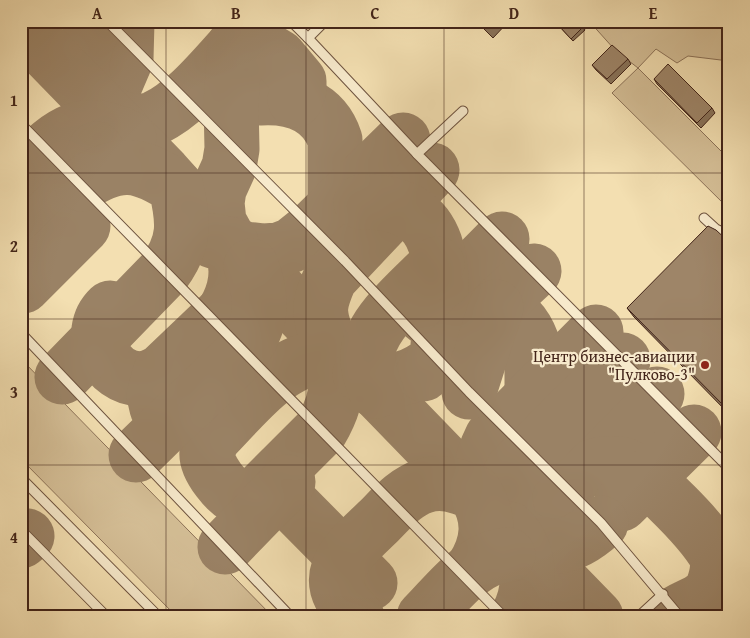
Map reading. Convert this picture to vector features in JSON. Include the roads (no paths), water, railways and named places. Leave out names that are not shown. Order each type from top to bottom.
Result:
[{"type":"lane","points":[[106,21],[345,262],[468,392],[601,523],[663,594],[680,617]]},
{"type":"lane","points":[[291,21],[417,154],[729,468]]},
{"type":"lane","points":[[308,38],[325,21]]},
{"type":"lane","points":[[417,154],[463,111]]},
{"type":"lane","points":[[21,124],[504,617]]},
{"type":"lane","points":[[704,218],[716,229],[729,235]]},
{"type":"lane","points":[[21,333],[291,617]]},
{"type":"lane","points":[[21,478],[159,617]]},
{"type":"lane","points":[[21,530],[107,617]]},
{"type":"lane","points":[[638,617],[663,594]]},
{"type":"place","name":"Центр бизнес-авиации \"Пулково-3\"","points":[[705,365]]}]
